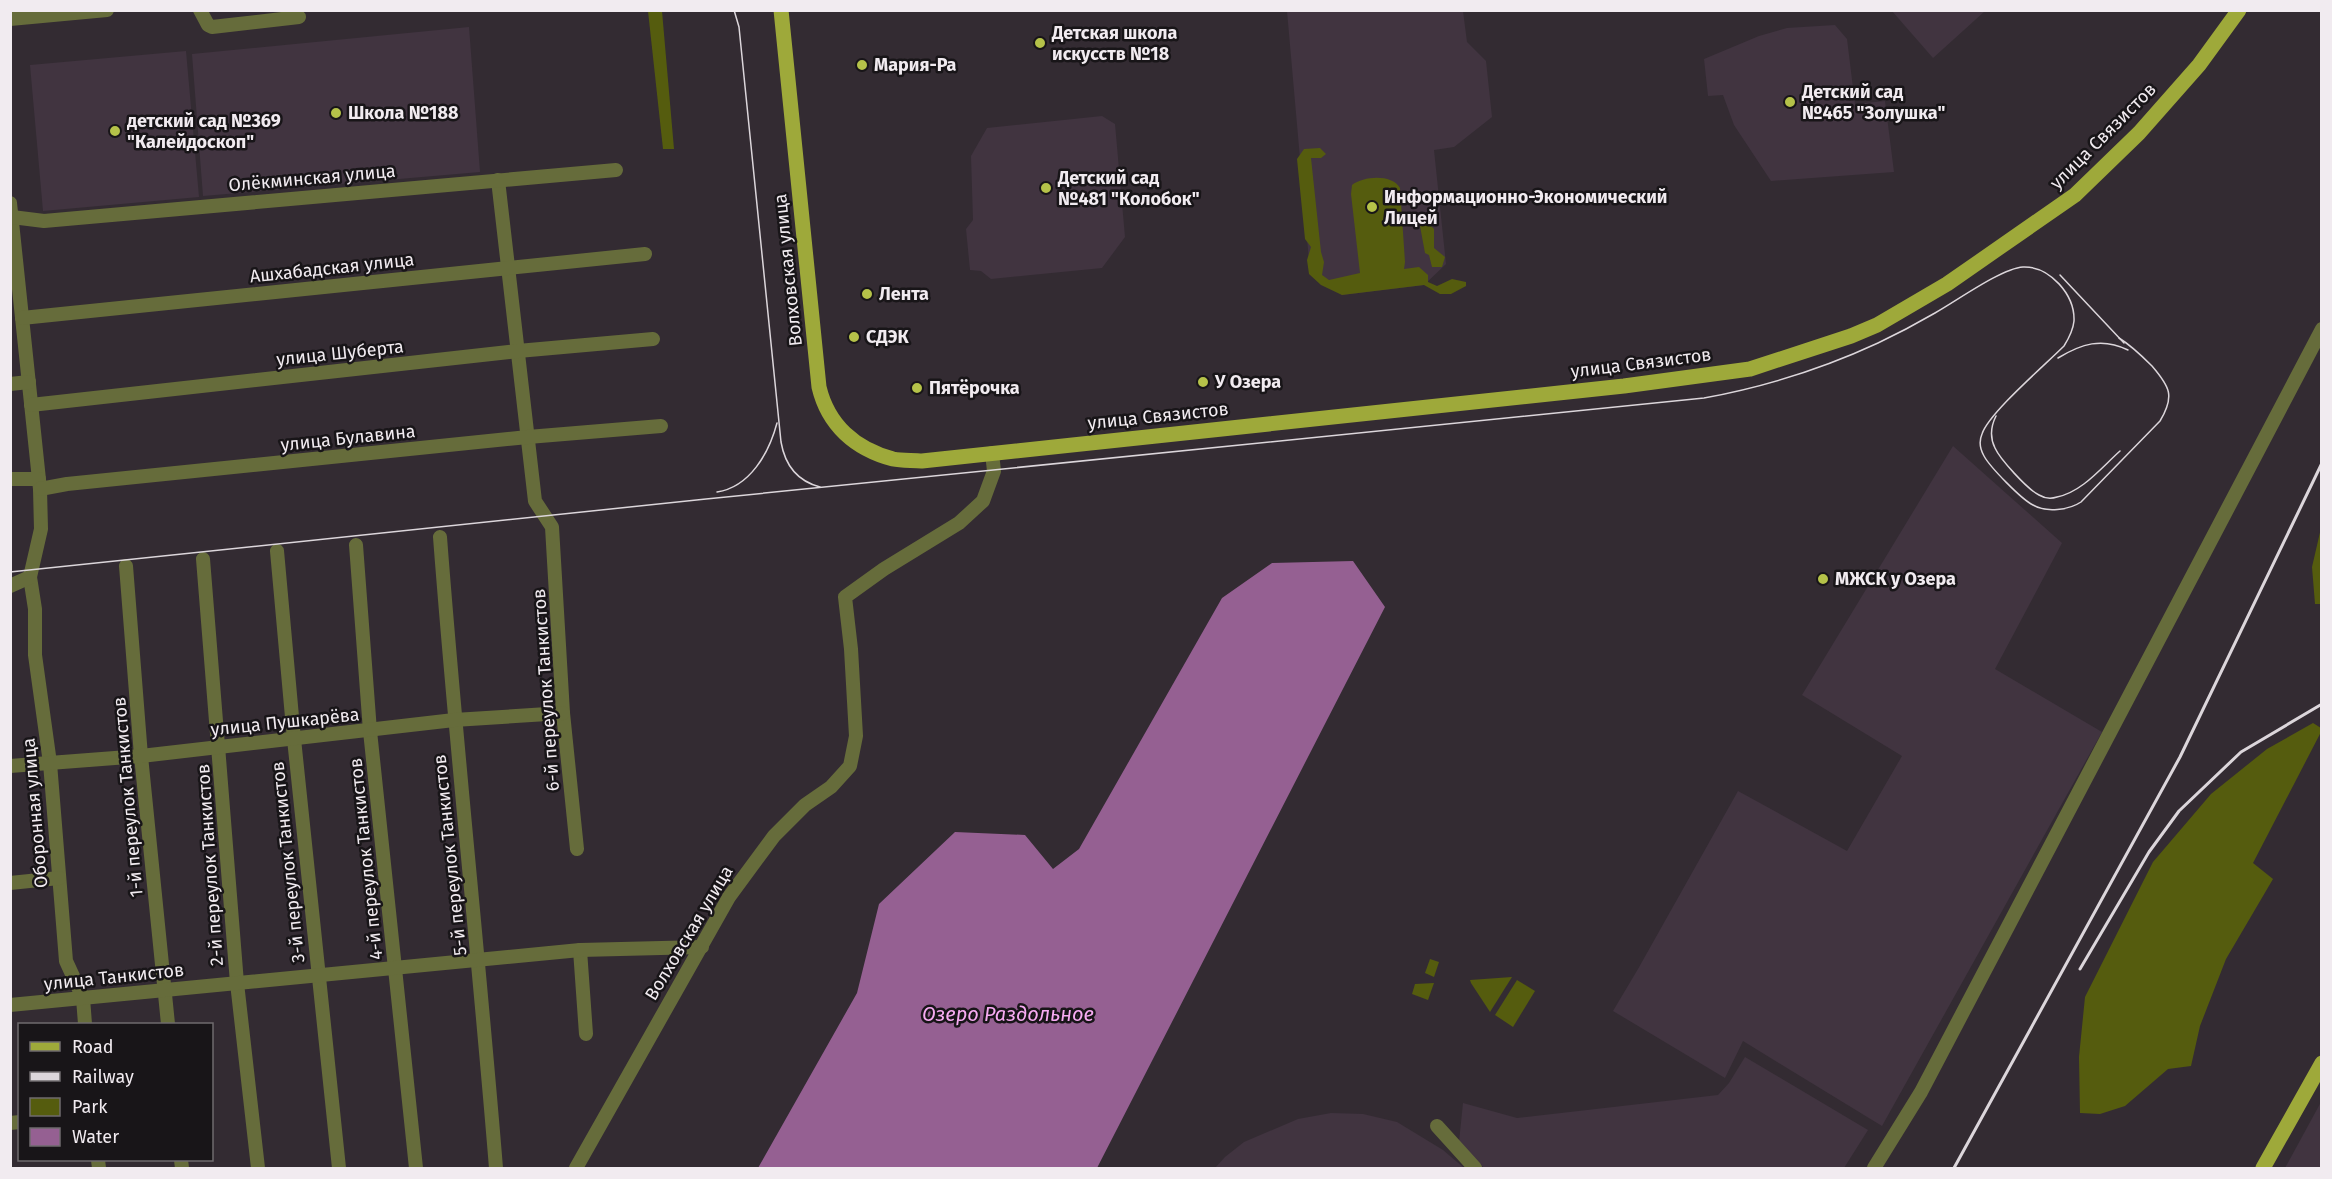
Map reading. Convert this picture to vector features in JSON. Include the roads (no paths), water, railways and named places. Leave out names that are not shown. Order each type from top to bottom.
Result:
[{"type":"main road","name":"Волховская улица","points":[[781,10],[819,387],[823,404],[841,431],[864,447],[894,459],[922,460]]},
{"type":"main road","name":"улица Связистов","points":[[922,460],[1612,387],[1750,369],[1851,336],[1877,325],[1947,284],[2075,195],[2139,133],[2199,65],[2239,10]]},
{"type":"main road","points":[[2263,1168],[2322,1063]]},
{"type":"street","points":[[10,19],[107,10]]},
{"type":"street","points":[[200,10],[208,25],[212,27],[299,17]]},
{"type":"street","name":"Олёкминская улица","points":[[12,217],[44,221],[616,170]]},
{"type":"street","points":[[498,180],[528,437]]},
{"type":"street","name":"Оборонная улица","points":[[10,203],[14,268],[22,318],[39,484],[41,529],[30,577],[35,609],[35,655],[50,763],[66,961],[83,998],[85,1023]]},
{"type":"street","name":"Ашхабадская улица","points":[[22,318],[645,254]]},
{"type":"street","points":[[1874,1168],[1926,1082],[2322,329]]},
{"type":"street","name":"улица Шуберта","points":[[31,405],[518,351],[653,339]]},
{"type":"street","points":[[10,384],[29,382]]},
{"type":"street","name":"улица Булавина","points":[[10,479],[39,484],[67,484],[528,437],[661,426]]},
{"type":"street","name":"6-й переулок Танкистов","points":[[528,437],[535,501],[552,528],[563,713],[577,849]]},
{"type":"street","name":"Волховская улица","points":[[576,1168],[729,897],[774,836],[805,805],[831,787],[850,766],[856,736],[851,649],[845,597],[884,569],[959,523],[983,501],[994,471],[992,453]]},
{"type":"street","name":"5-й переулок Танкистов","points":[[440,537],[454,720],[479,960],[496,1168]]},
{"type":"street","name":"4-й переулок Танкистов","points":[[356,545],[370,731],[416,1168]]},
{"type":"street","name":"3-й переулок Танкистов","points":[[277,552],[294,739],[339,1168]]},
{"type":"street","name":"2-й переулок Танкистов","points":[[202,559],[237,983],[258,1168]]},
{"type":"street","name":"1-й переулок Танкистов","points":[[126,566],[141,756],[168,1023]]},
{"type":"street","points":[[10,586],[30,577]]},
{"type":"street","name":"улица Пушкарёва","points":[[10,766],[141,756],[454,720],[563,713]]},
{"type":"street","points":[[10,883],[59,878]]},
{"type":"street","name":"улица Танкистов","points":[[10,1005],[580,950],[702,947]]},
{"type":"street","points":[[580,950],[586,1034]]},
{"type":"street","points":[[1437,1126],[1475,1168]]},
{"type":"water","name":"Озеро Раздольное","points":[[1353,561],[1385,607],[1097,1168],[758,1168],[857,993],[879,904],[955,832],[1025,835],[1053,869],[1079,849],[1222,598],[1272,563]]},
{"type":"tram line","points":[[734,10],[739,27],[781,442],[793,471],[805,481],[820,487]]},
{"type":"tram line","points":[[10,572],[1704,398],[1792,376],[1836,361],[1914,325],[1991,279],[2023,267],[2042,271],[2059,284],[2070,301],[2073,311],[2073,328],[2064,346],[1995,414],[1982,434],[1980,445],[1987,461],[2028,502],[2044,509],[2057,510],[2081,502],[2160,421],[2168,405],[2168,392],[2163,380],[2144,358],[2119,338]]},
{"type":"tram line","points":[[2060,275],[2124,343]]},
{"type":"tram line","points":[[2058,358],[2083,346],[2100,343],[2128,350]]},
{"type":"tram line","points":[[1996,416],[1992,436],[1998,453],[2021,480],[2043,497],[2055,498],[2075,490],[2120,451]]},
{"type":"tram line","points":[[717,492],[739,483],[756,467],[769,446],[777,423]]},
{"type":"railway","points":[[1954,1168],[2180,757],[2322,463]]},
{"type":"railway","points":[[2080,969],[2149,852],[2179,811],[2241,752],[2322,704]]},
{"type":"place","name":"Детская школа искусств №18","points":[[1040,43]]},
{"type":"place","name":"Мария-Ра","points":[[862,65]]},
{"type":"place","name":"Детский сад №465 \"Золушка\"","points":[[1790,102]]},
{"type":"place","name":"Школа №188","points":[[336,113]]},
{"type":"place","name":"детский сад №369 \"Калейдоскоп\"","points":[[115,131]]},
{"type":"place","name":"Детский сад №481 \"Колобок\"","points":[[1046,188]]},
{"type":"place","name":"Информационно-Экономический Лицей","points":[[1372,207]]},
{"type":"place","name":"Лента","points":[[867,294]]},
{"type":"place","name":"СДЭК","points":[[854,337]]},
{"type":"place","name":"У Озера","points":[[1203,382]]},
{"type":"place","name":"Пятёрочка","points":[[917,388]]},
{"type":"place","name":"МЖСК у Озера","points":[[1823,579]]}]
